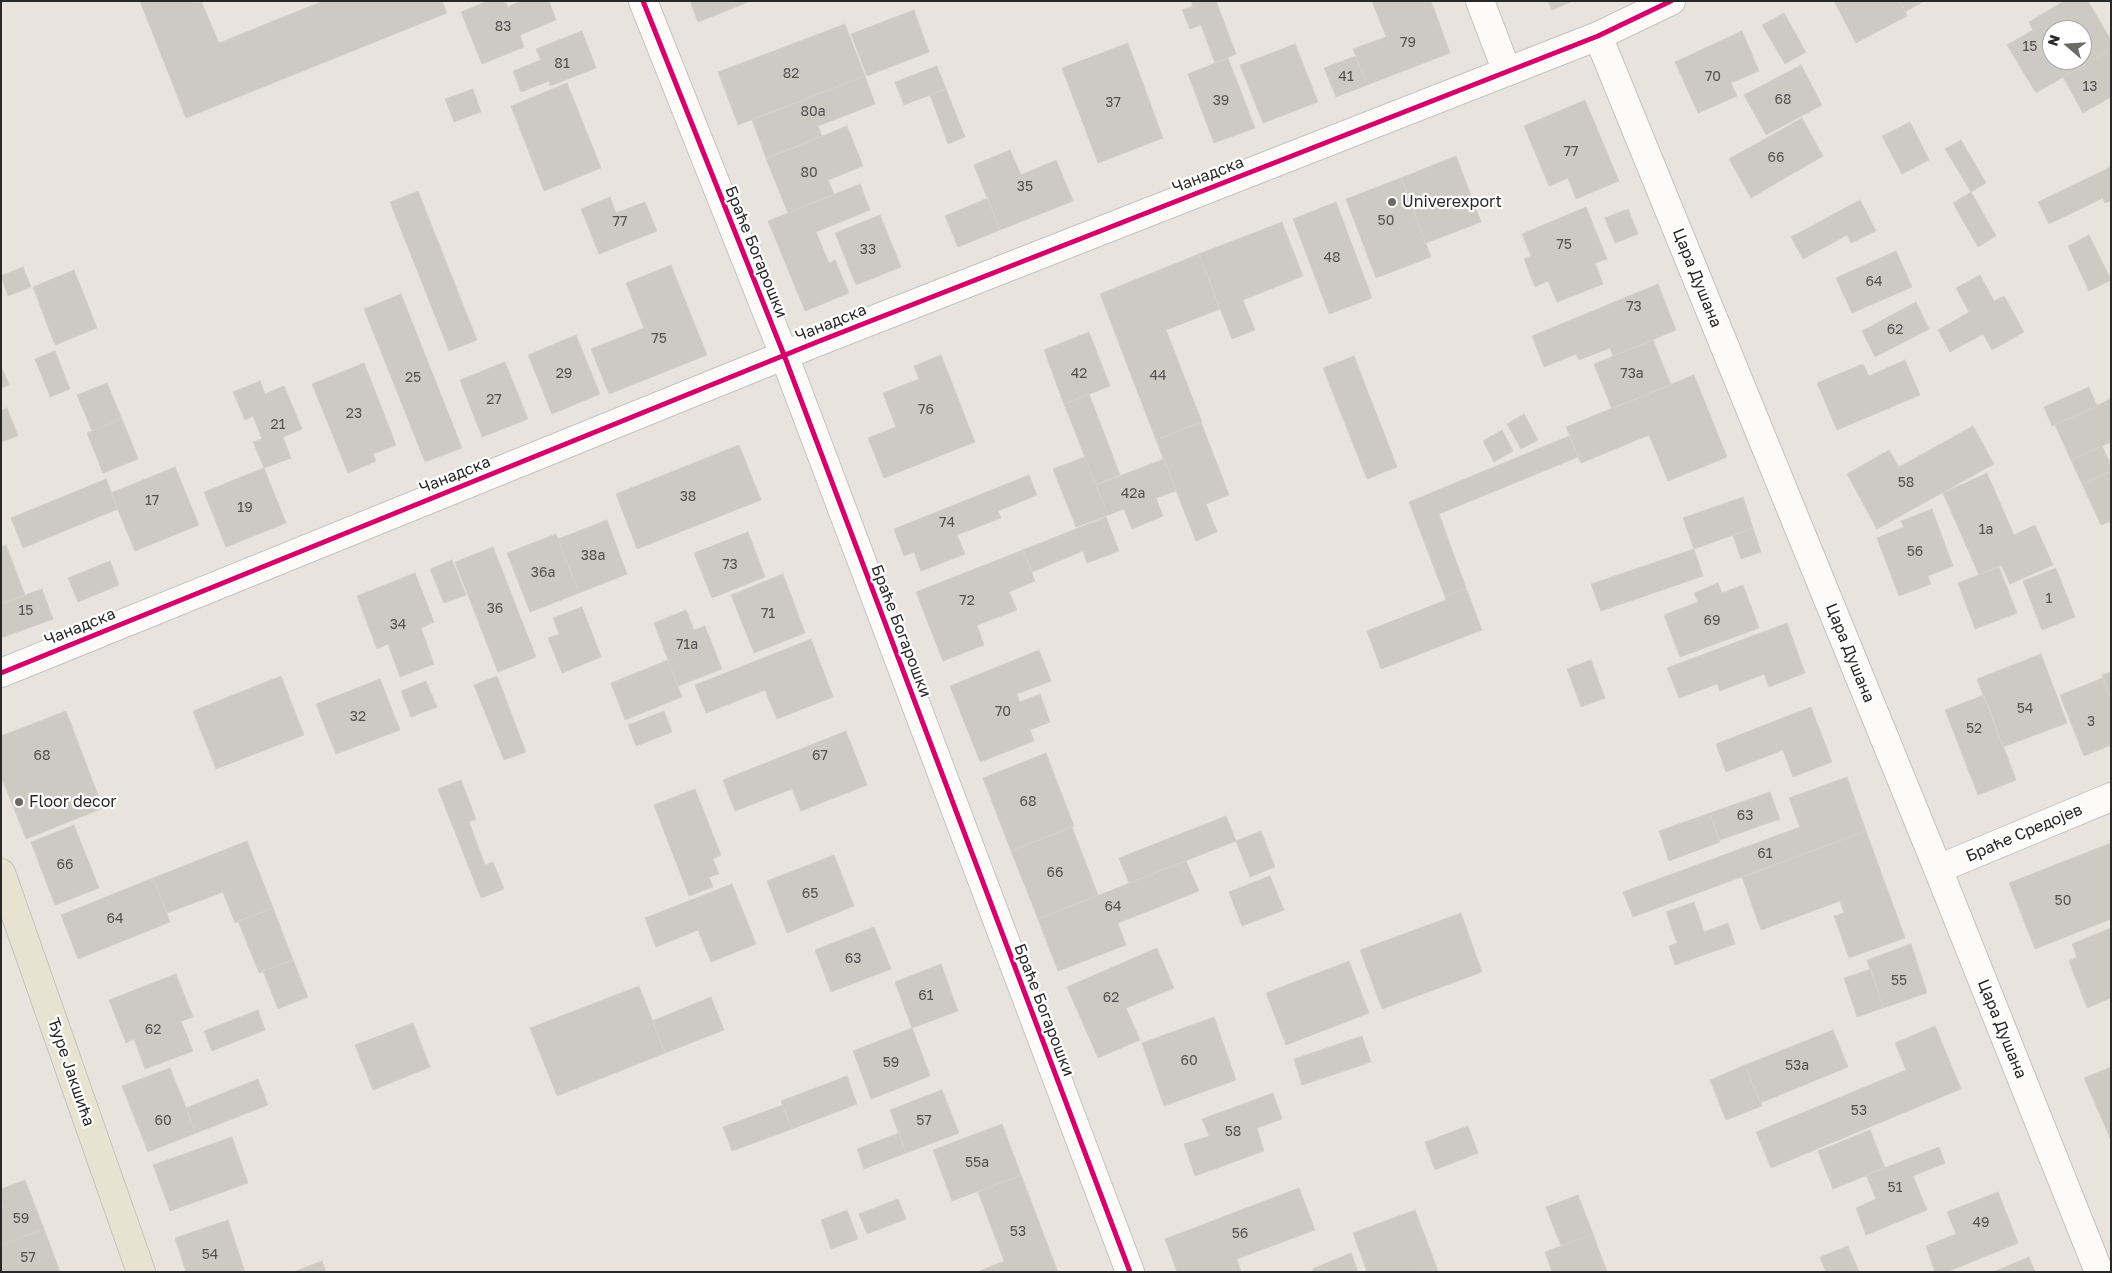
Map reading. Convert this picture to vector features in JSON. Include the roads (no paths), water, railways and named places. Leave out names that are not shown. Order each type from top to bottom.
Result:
[{"type":"main road","name":"Ђуре Јакшића","points":[[1,873],[141,1272]]},
{"type":"street","name":"Браће Богарошки","points":[[643,1],[784,355],[1130,1272]]},
{"type":"street","points":[[1480,1],[1507,72]]},
{"type":"street","name":"Чанадска","points":[[1,673],[784,355],[1598,36],[1671,1]]},
{"type":"street","name":"Цара Душана","points":[[1598,36],[1938,868],[2099,1272]]},
{"type":"street","name":"Браће Средојев","points":[[1938,868],[2111,797]]},
{"type":"place","name":"Univerexport","points":[[1392,202]]},
{"type":"place","name":"Floor decor","points":[[19,802]]}]
